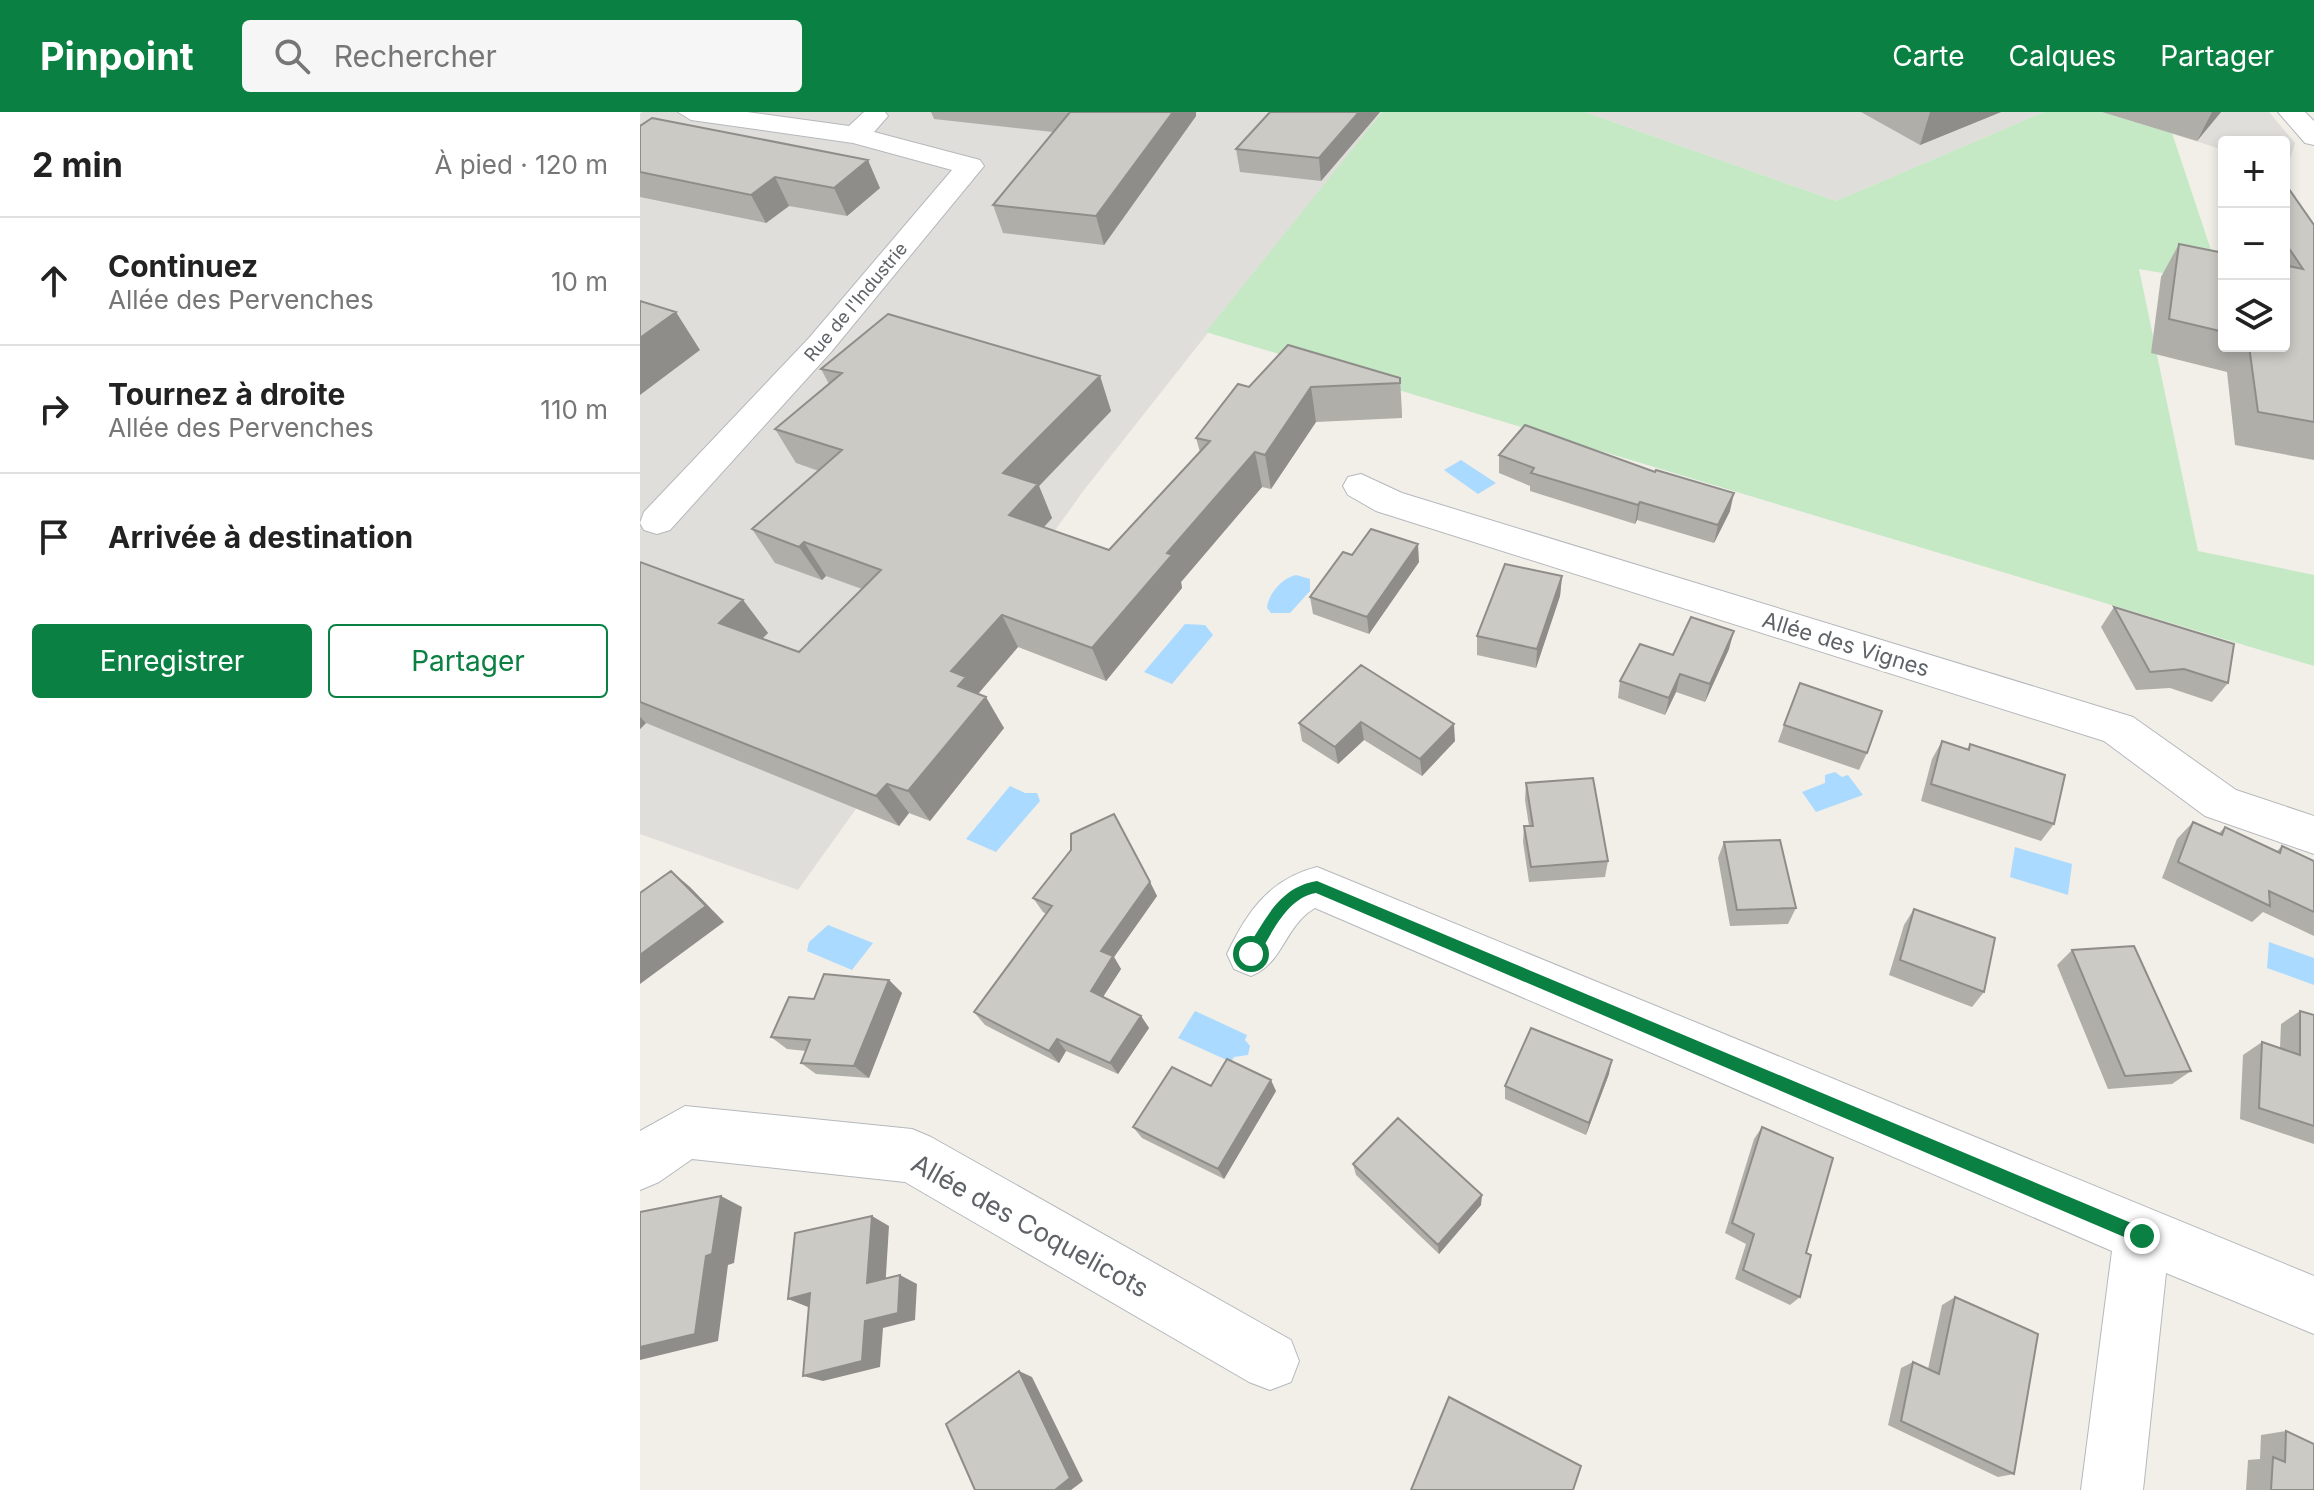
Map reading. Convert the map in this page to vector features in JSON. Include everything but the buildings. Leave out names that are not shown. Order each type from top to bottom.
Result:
[{"type":"street","name":"Rue de l'Industrie","points":[[657,521],[820,345],[970,166],[855,135],[691,112]]},
{"type":"street","points":[[855,135],[879,112]]},
{"type":"street","points":[[2291,112],[2314,137]]},
{"type":"street","name":"Allée des Vignes","points":[[1361,486],[1389,502],[2118,729],[2221,803],[2314,835]]},
{"type":"street","points":[[1251,954],[1284,903],[1300,890],[1317,887],[2142,1236],[2314,1305]]},
{"type":"street","name":"Allée des Coquelicots","points":[[640,1163],[685,1132],[912,1156],[1270,1361]]},
{"type":"street","points":[[2112,1490],[2142,1236]]},
{"type":"shaded area","points":[[1382,112],[1084,490],[798,890],[640,834],[640,114]]},
{"type":"shaded area","points":[[1585,112],[2044,112],[1836,201]]},
{"type":"shaded area","points":[[2102,112],[2269,112],[2289,136],[2218,136],[2218,148]]},
{"type":"shaded area","points":[[2290,137],[2295,143],[2290,159]]},
{"type":"green space","points":[[1382,112],[1585,112],[1836,201],[2044,112],[2102,112],[2172,133],[2218,271],[2218,282],[2139,269],[2198,551],[2314,575],[2314,666],[1206,332]]},
{"type":"water","points":[[1461,460],[1496,483],[1478,494],[1444,470]]},
{"type":"water","points":[[1296,575],[1310,579],[1310,591],[1290,613],[1271,613],[1267,608],[1273,592],[1286,579]]},
{"type":"water","points":[[1185,624],[1205,625],[1213,635],[1172,684],[1144,672]]},
{"type":"water","points":[[1835,772],[1842,777],[1848,775],[1863,795],[1816,812],[1802,792],[1825,783],[1825,775]]},
{"type":"water","points":[[1010,786],[1025,793],[1037,793],[1040,801],[996,852],[966,839]]},
{"type":"water","points":[[2015,847],[2072,864],[2068,895],[2010,877]]},
{"type":"water","points":[[828,925],[873,943],[852,970],[807,951],[809,942]]},
{"type":"water","points":[[2269,942],[2314,958],[2314,985],[2267,968]]},
{"type":"water","points":[[1195,1011],[1247,1035],[1245,1040],[1250,1046],[1248,1055],[1234,1057],[1231,1062],[1178,1038]]},
{"type":"route","points":[[1251,954],[1284,903],[1300,890],[1317,887],[2142,1236]]}]
